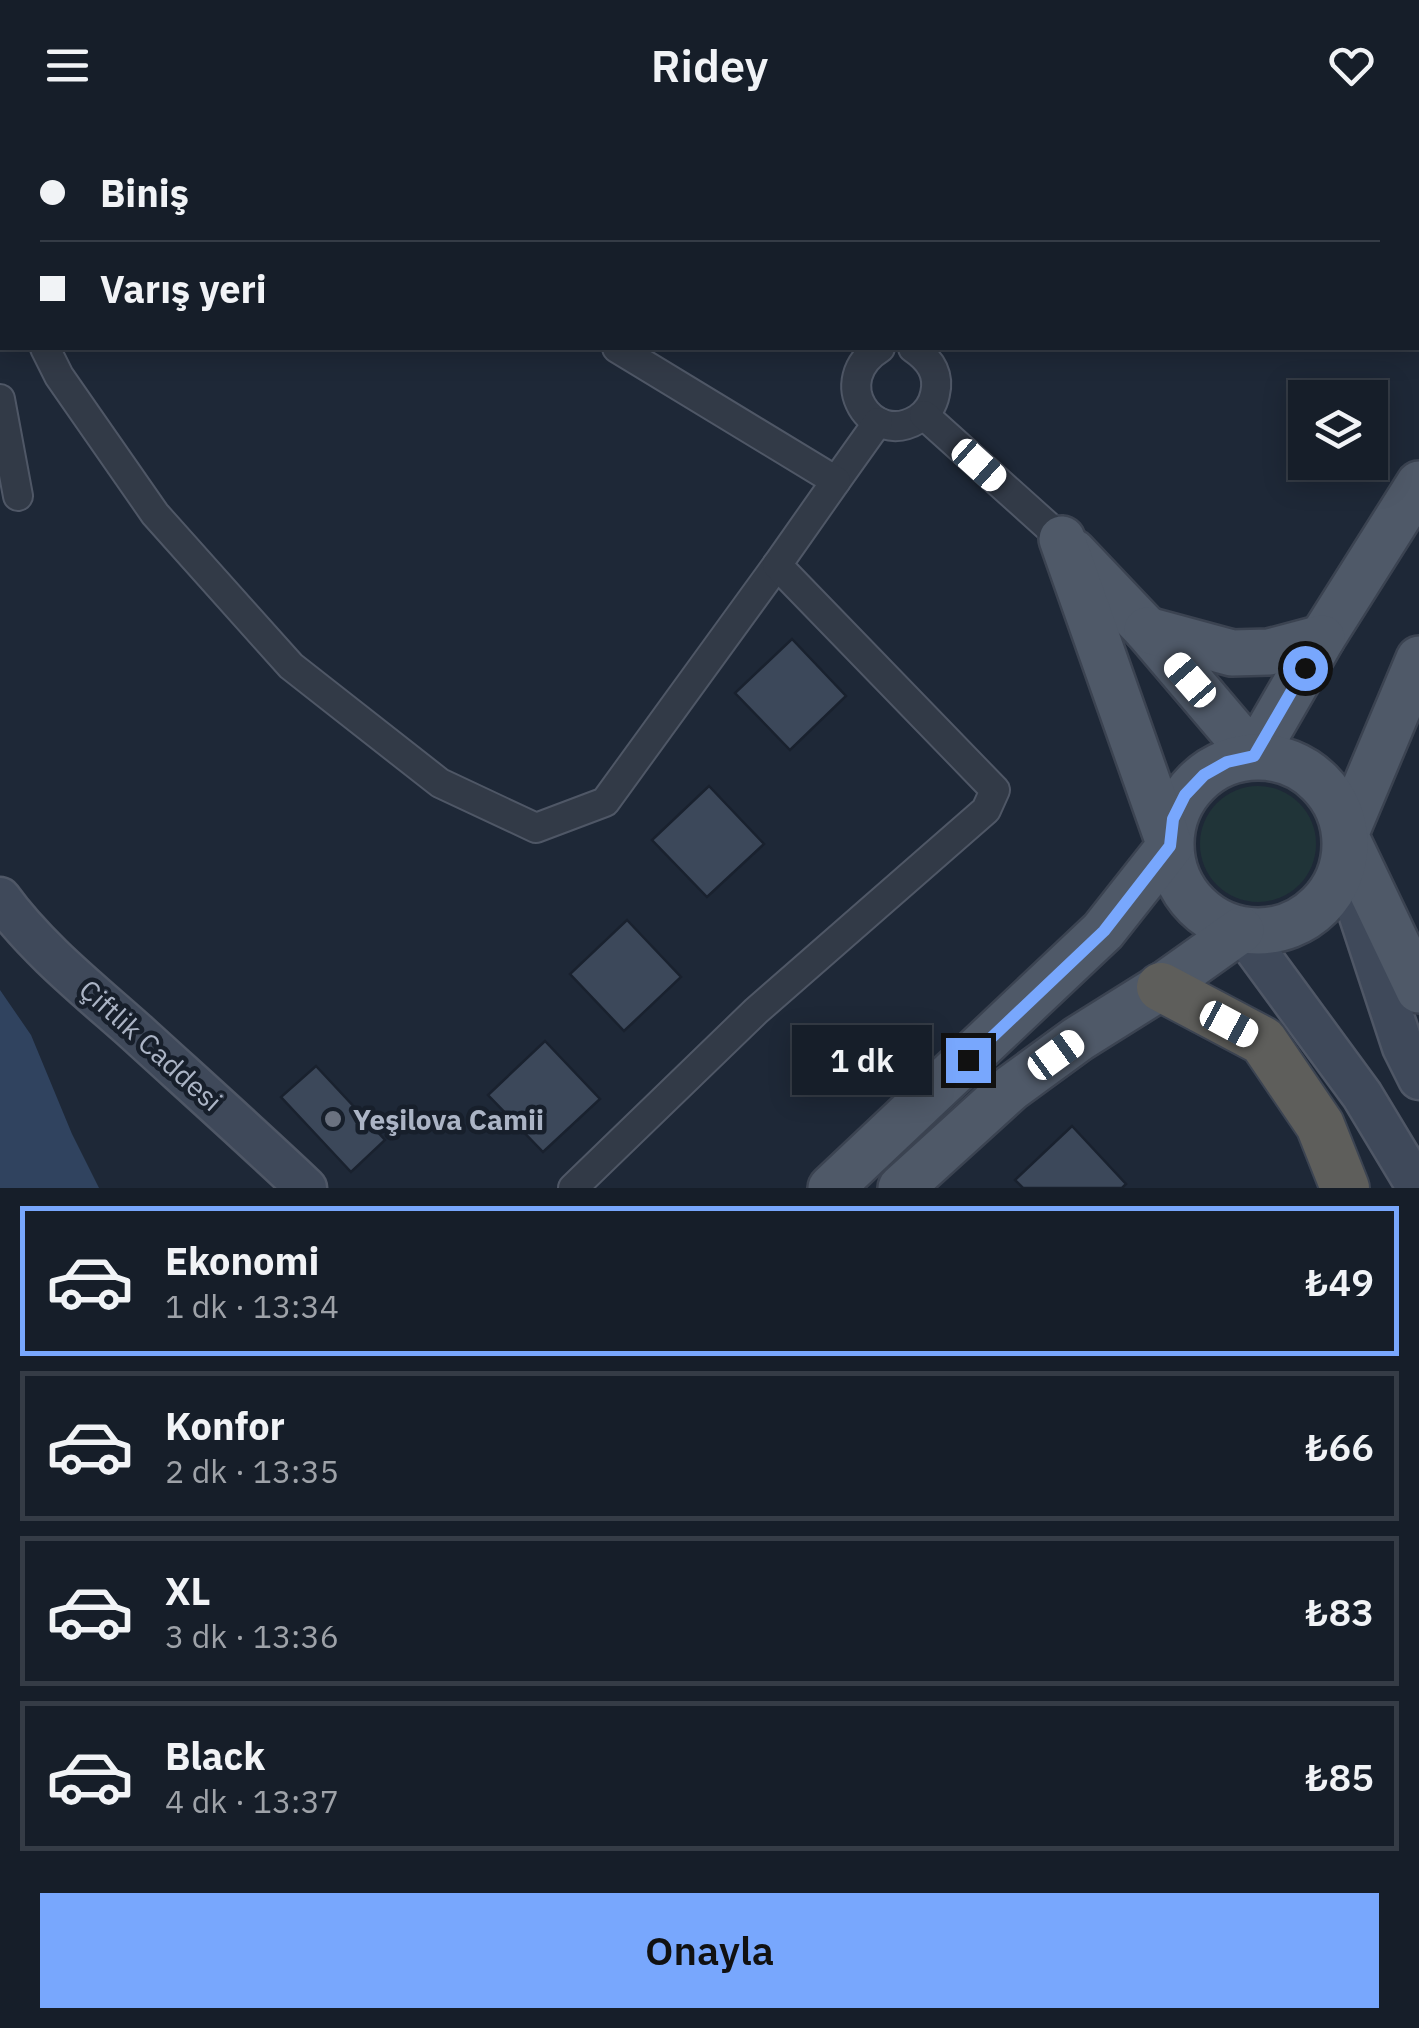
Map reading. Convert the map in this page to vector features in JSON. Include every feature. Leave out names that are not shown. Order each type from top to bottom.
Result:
[{"type":"highway","points":[[1161,987],[1262,1042],[1320,1125],[1344,1188]]},
{"type":"main road","points":[[1254,756],[1322,638],[1419,484]]},
{"type":"main road","points":[[1062,539],[1147,630],[1254,756]]},
{"type":"main road","points":[[1062,539],[1170,846],[1176,875],[1191,901],[1214,920],[1242,930],[1268,930],[1294,923],[1317,908],[1334,887],[1344,862],[1345,835],[1419,659]]},
{"type":"main road","points":[[1147,630],[1232,653],[1269,652],[1322,638]]},
{"type":"main road","points":[[832,1188],[1104,931],[1170,846],[1173,819],[1185,795],[1204,775],[1227,762],[1254,756],[1280,759],[1304,770],[1324,787],[1338,810],[1354,898],[1403,1047],[1419,1079]]},
{"type":"main road","points":[[1345,835],[1419,990]]},
{"type":"main road","name":"Çiftlik Caddesi","points":[[0,898],[15,918],[94,995],[306,1188]]},
{"type":"main road","points":[[901,1188],[1011,1088],[1242,930]]},
{"type":"main road","points":[[1242,930],[1362,1096],[1418,1188]]},
{"type":"street","points":[[45,350],[154,514],[291,666],[440,782],[536,828],[605,802],[878,422]]},
{"type":"street","points":[[620,350],[836,481]]},
{"type":"street","points":[[870,350],[855,383],[857,399],[878,422],[894,426],[910,424],[924,416],[933,402],[937,387],[935,371],[924,351]]},
{"type":"street","points":[[0,399],[18,496]]},
{"type":"street","points":[[924,416],[1062,539]]},
{"type":"street","points":[[573,1188],[756,1011],[986,810],[995,790],[777,565]]},
{"type":"green space","points":[[1258,786],[1280,791],[1299,803],[1311,822],[1316,844],[1311,866],[1299,885],[1280,897],[1258,902],[1236,897],[1217,885],[1205,866],[1200,844],[1205,822],[1217,803],[1236,791]]},
{"type":"water","points":[[0,990],[31,1035],[99,1188],[0,1188]]},
{"type":"building","points":[[792,639],[846,696],[790,750],[735,693]]},
{"type":"building","points":[[709,786],[764,844],[707,897],[652,840]]},
{"type":"building","points":[[627,920],[681,977],[624,1031],[570,974]]},
{"type":"building","points":[[545,1041],[600,1099],[543,1152],[488,1095]]},
{"type":"building","name":"Yeşilova Camii","points":[[316,1066],[385,1140],[351,1172],[281,1097]]},
{"type":"building","points":[[1072,1126],[1126,1184],[1122,1188],[1023,1188],[1015,1180]]},
{"type":"place","name":"Yeşilova Camii","points":[[333,1119]]},
{"type":"route","points":[[968,1060],[1104,931],[1170,846],[1173,819],[1185,795],[1204,775],[1227,762],[1254,756],[1305,668]]}]
